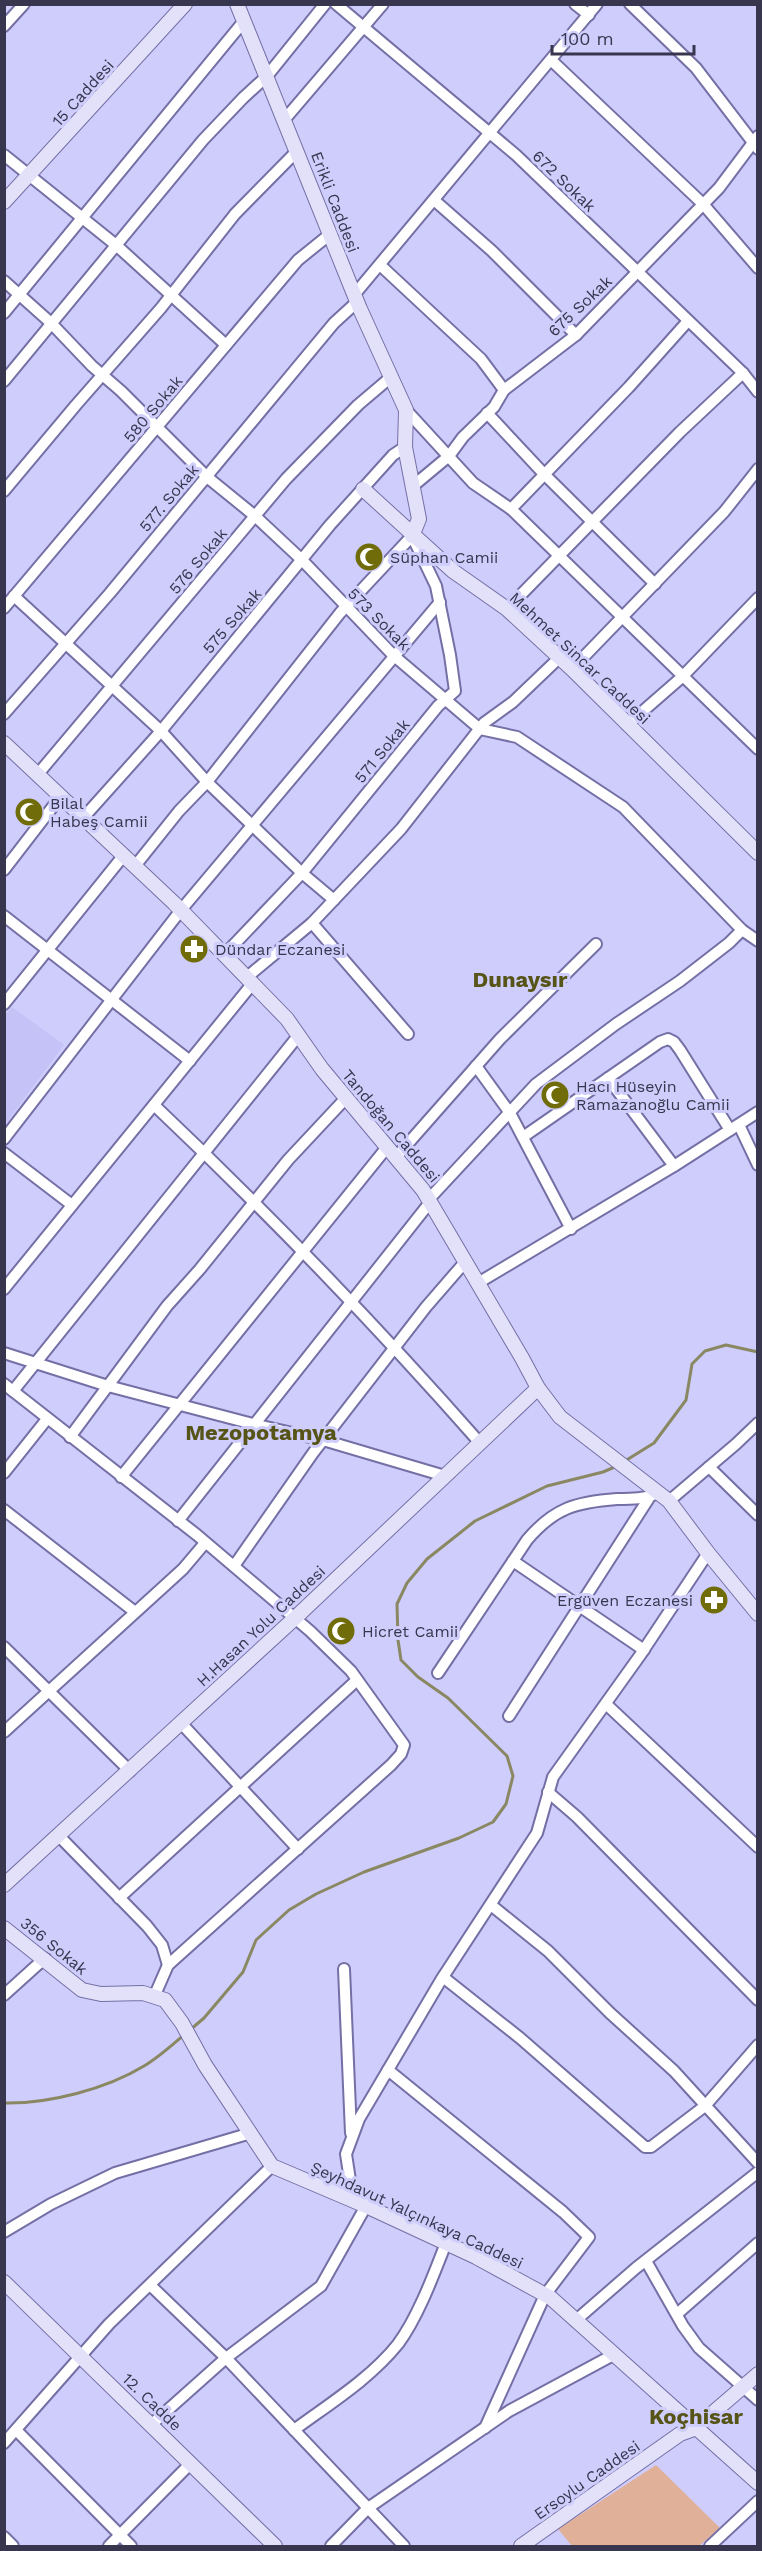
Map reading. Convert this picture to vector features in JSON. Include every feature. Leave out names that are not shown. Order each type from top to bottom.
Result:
[{"type":"street","points":[[4,26],[24,4]]},
{"type":"street","name":"15 Caddesi","points":[[4,202],[185,4]]},
{"type":"street","name":"Erikli Caddesi","points":[[237,4],[285,119],[329,235],[406,410]]},
{"type":"street","points":[[4,381],[203,140],[267,76],[325,4]]},
{"type":"street","name":"672 Sokak","points":[[336,4],[516,155],[743,372],[758,392]]},
{"type":"street","points":[[285,119],[383,4]]},
{"type":"street","points":[[575,4],[588,15]]},
{"type":"street","name":"577. Sokak","points":[[4,714],[207,477],[597,4]]},
{"type":"street","points":[[630,4],[696,68],[755,142]]},
{"type":"street","points":[[4,313],[244,21]]},
{"type":"street","points":[[551,60],[703,204],[758,268]]},
{"type":"street","name":"675 Sokak","points":[[412,486],[449,456],[463,437],[494,407],[504,390],[576,335],[719,188],[755,142]]},
{"type":"street","points":[[4,491],[172,294],[235,214],[297,151]]},
{"type":"street","points":[[4,154],[116,245],[226,345]]},
{"type":"street","points":[[434,200],[492,252],[576,335]]},
{"type":"street","name":"580 Sokak","points":[[4,608],[298,260],[329,235]]},
{"type":"street","points":[[380,266],[481,359],[504,390]]},
{"type":"street","name":"573 Sokak","points":[[4,281],[51,323],[207,477],[255,516],[302,561],[393,655],[480,729],[517,736],[623,807],[742,930],[758,941]]},
{"type":"street","points":[[511,509],[629,387],[688,321]]},
{"type":"street","points":[[507,609],[680,432],[743,372]]},
{"type":"street","name":"576 Sokak","points":[[38,774],[113,688],[255,516],[358,405],[391,377]]},
{"type":"street","points":[[135,866],[178,811],[207,782],[345,607],[412,536],[419,519],[405,447],[406,410]]},
{"type":"street","points":[[406,410],[473,483],[511,509],[754,745],[758,732]]},
{"type":"street","points":[[487,413],[544,474],[594,521],[655,584]]},
{"type":"street","name":"575 Sokak","points":[[84,817],[160,731],[330,525],[393,455],[405,447]]},
{"type":"street","points":[[572,669],[724,512],[758,469]]},
{"type":"street","name":"Mehmet Sincar Caddesi","points":[[363,489],[453,571],[507,609],[572,669],[758,853]]},
{"type":"street","name":"571 Sokak","points":[[225,954],[302,873],[455,691],[436,586],[412,536]]},
{"type":"street","points":[[14,596],[160,731],[207,782],[302,873],[334,900]]},
{"type":"street","points":[[627,725],[682,677],[758,598]]},
{"type":"street","points":[[4,1139],[181,910],[393,655],[440,602]]},
{"type":"street","points":[[4,1289],[190,1061],[250,980],[312,923],[401,829],[480,729],[513,702],[559,658]]},
{"type":"street","name":"Tandoğan Caddesi","points":[[4,743],[181,910],[287,1019],[346,1098],[393,1151],[430,1200],[538,1388],[560,1417],[619,1462],[659,1497],[758,1614]]},
{"type":"street","points":[[4,870],[61,796]]},
{"type":"street","points":[[4,1004],[124,855]]},
{"type":"street","points":[[4,916],[190,1061]]},
{"type":"street","points":[[312,923],[408,1034]]},
{"type":"street","points":[[178,1521],[430,1200],[536,1084],[616,1024],[680,981],[742,930]]},
{"type":"street","points":[[121,1477],[301,1252],[500,1039],[596,944]]},
{"type":"street","points":[[4,2443],[81,2356],[272,2166],[205,2066],[182,2023],[165,2000],[154,1996],[168,1965],[390,1765],[401,1754],[404,1745],[357,1680],[310,1631],[234,1566],[9,1388],[36,1362],[298,1036]]},
{"type":"street","points":[[523,1137],[660,1042],[668,1040],[674,1042],[735,1127],[758,1165]]},
{"type":"street","points":[[476,1066],[510,1113],[571,1229]]},
{"type":"street","points":[[608,1078],[674,1166]]},
{"type":"street","points":[[70,1437],[167,1306],[288,1160],[346,1098]]},
{"type":"street","points":[[154,1105],[204,1152],[350,1300],[480,1443]]},
{"type":"street","points":[[478,1283],[571,1229],[758,1112]]},
{"type":"street","points":[[4,1153],[72,1205]]},
{"type":"street","points":[[234,1566],[323,1440],[426,1307],[465,1262]]},
{"type":"street","points":[[4,1353],[108,1386],[323,1440],[445,1476]]},
{"type":"street","name":"H.Hasan Yolu Caddesi","points":[[4,1885],[295,1618],[538,1388]]},
{"type":"street","points":[[4,1473],[47,1419]]},
{"type":"street","points":[[509,1716],[580,1605],[659,1497],[708,1467],[758,1423]]},
{"type":"street","points":[[708,1467],[758,1515]]},
{"type":"street","points":[[438,1673],[513,1561],[543,1521],[562,1509],[602,1500],[659,1497]]},
{"type":"street","points":[[4,1510],[135,1612]]},
{"type":"street","points":[[4,1732],[183,1569],[205,1543]]},
{"type":"street","points":[[353,2200],[346,2154],[359,2119],[443,1977],[537,1833],[554,1777],[644,1650],[708,1553]]},
{"type":"street","points":[[513,1561],[644,1650]]},
{"type":"street","points":[[4,1647],[130,1771]]},
{"type":"street","points":[[119,1898],[357,1680]]},
{"type":"street","points":[[606,1704],[758,1847]]},
{"type":"street","points":[[181,1723],[298,1849]]},
{"type":"street","points":[[548,1792],[577,1817],[758,2000]]},
{"type":"street","points":[[59,1836],[162,1945],[168,1965]]},
{"type":"street","points":[[491,1905],[548,1951],[610,2013],[674,2071],[758,2163]]},
{"type":"street","name":"356 Sokak","points":[[4,1928],[45,1958],[82,1990],[101,1994],[143,1993],[154,1996]]},
{"type":"street","points":[[4,1995],[45,1958]]},
{"type":"street","points":[[344,1969],[352,2139]]},
{"type":"street","points":[[443,1977],[520,2038],[645,2147],[651,2147],[705,2106],[758,2044]]},
{"type":"street","points":[[388,2070],[563,2212],[589,2237],[545,2295],[484,2428]]},
{"type":"street","points":[[4,2232],[51,2204],[115,2173],[251,2133]]},
{"type":"street","name":"Şeyhdavut Yalçınkaya Caddesi","points":[[272,2166],[446,2243],[545,2295],[758,2484]]},
{"type":"street","points":[[575,2321],[646,2260],[758,2172]]},
{"type":"street","points":[[152,2424],[226,2358],[321,2286],[366,2206]]},
{"type":"street","points":[[294,2430],[361,2380],[398,2343],[428,2289],[446,2243]]},
{"type":"street","points":[[677,2314],[758,2243]]},
{"type":"street","points":[[646,2260],[699,2348],[758,2400]]},
{"type":"street","name":"12. Cadde","points":[[4,2282],[152,2424],[275,2547]]},
{"type":"street","points":[[150,2285],[226,2358],[404,2547]]},
{"type":"street","points":[[331,2547],[368,2508],[484,2428],[509,2411],[613,2355]]},
{"type":"street","name":"Ersoylu Caddesi","points":[[521,2547],[680,2434],[694,2429],[758,2374]]},
{"type":"street","points":[[16,2430],[131,2547]]},
{"type":"street","points":[[109,2547],[191,2463]]},
{"type":"street","points":[[710,2547],[758,2501]]},
{"type":"street","points":[[4,2538],[13,2547]]},
{"type":"shaded area","points":[[12,1007],[64,1045],[5,1124],[5,1016]]},
{"type":"shaded area","points":[[656,2465],[720,2528],[699,2546],[572,2546],[558,2529]]},
{"type":"waterway","points":[[625,1461],[654,1443],[686,1400],[692,1364],[705,1351],[726,1345],[758,1352]]},
{"type":"waterway","points":[[190,2030],[204,2018],[243,1972],[256,1940],[289,1910],[316,1894],[364,1872],[459,1838],[493,1822],[506,1804],[513,1776],[507,1756],[448,1698],[418,1677],[401,1660],[397,1604],[407,1583],[427,1559],[475,1521],[547,1486],[603,1472],[617,1466]]},
{"type":"waterway","points":[[4,2103],[58,2098],[112,2082],[150,2062],[185,2034]]},
{"type":"place","name":"Süphan Camii","points":[[369,557]]},
{"type":"place","name":"Bilal Habeş Camii","points":[[29,812]]},
{"type":"place","name":"Dündar Eczanesi","points":[[194,949]]},
{"type":"place","name":"Hacı Hüseyin Ramazanoğlu Camii","points":[[555,1095]]},
{"type":"place","name":"Ergüven Eczanesi","points":[[714,1600]]},
{"type":"place","name":"Hicret Camii","points":[[341,1631]]},
{"type":"district","name":"Dunaysır","points":[[520,979]]},
{"type":"district","name":"Mezopotamya","points":[[261,1432]]},
{"type":"district","name":"Koçhisar","points":[[696,2416]]}]
